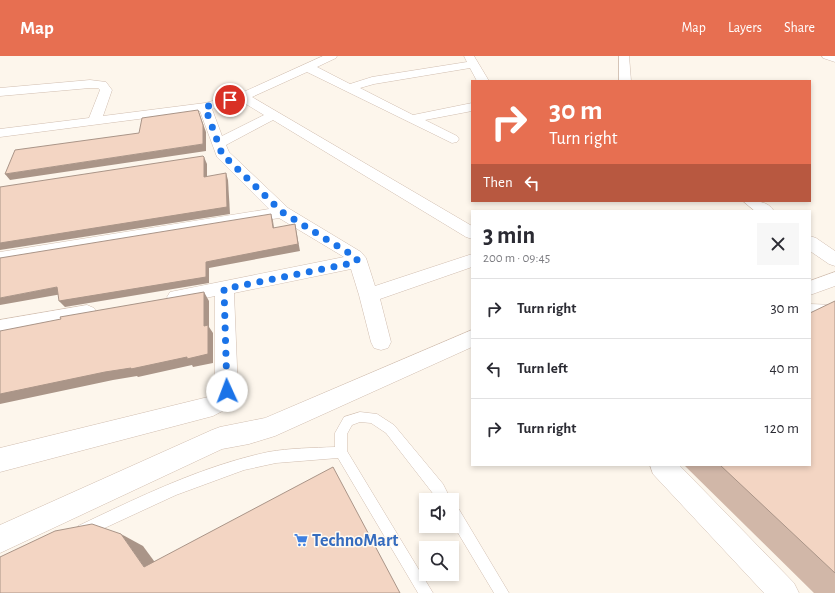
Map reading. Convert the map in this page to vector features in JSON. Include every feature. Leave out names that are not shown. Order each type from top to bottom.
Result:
[{"type":"street","points":[[0,133],[205,107],[243,96],[332,56]]},
{"type":"street","points":[[624,56],[625,80]]},
{"type":"street","points":[[828,56],[835,59]]},
{"type":"street","points":[[348,88],[372,81],[471,60],[482,80]]},
{"type":"street","points":[[307,67],[452,139]]},
{"type":"street","points":[[0,92],[90,84],[102,85],[106,90],[95,120]]},
{"type":"street","points":[[243,96],[471,231]]},
{"type":"street","points":[[205,107],[216,151],[282,212],[357,258],[369,295],[381,342]]},
{"type":"street","points":[[411,119],[471,107]]},
{"type":"street","points":[[216,151],[274,115]]},
{"type":"street","points":[[752,202],[764,210]]},
{"type":"street","points":[[0,258],[282,212]]},
{"type":"street","points":[[811,243],[835,260]]},
{"type":"street","points":[[369,295],[471,260]]},
{"type":"street","points":[[162,300],[224,289],[357,261]]},
{"type":"street","points":[[811,288],[835,279]]},
{"type":"street","points":[[0,460],[213,406],[224,399],[227,391],[224,289]]},
{"type":"street","points":[[0,328],[100,310]]},
{"type":"street","points":[[811,312],[835,313]]},
{"type":"street","points":[[0,539],[220,438],[268,428],[471,338]]},
{"type":"street","points":[[663,466],[784,593]]},
{"type":"lane","points":[[426,593],[341,452],[341,434],[348,422],[360,417],[373,418],[390,428],[440,493]]},
{"type":"lane","points":[[75,536],[123,510],[220,471],[270,458],[341,452]]},
{"type":"lane","points":[[459,522],[502,593]]},
{"type":"building","points":[[198,110],[203,125],[203,144],[5,174],[15,150],[139,133],[142,118]]},
{"type":"building","points":[[203,156],[204,177],[226,173],[227,207],[0,243],[0,187]]},
{"type":"building","points":[[271,214],[273,228],[295,224],[298,244],[206,262],[206,277],[59,301],[57,287],[0,298],[0,258]]},
{"type":"building","points":[[204,292],[204,326],[208,325],[208,354],[131,369],[105,372],[0,394],[0,331],[61,319],[60,317]]},
{"type":"building","points":[[835,301],[835,573],[721,466],[811,466],[811,313]]},
{"type":"building","name":"TechnoMart","points":[[333,467],[400,593],[0,593],[0,557],[55,531],[92,524],[121,534],[144,567]]},
{"type":"place","name":"TechnoMart","points":[[301,540]]},
{"type":"route","points":[[227,391],[224,289],[357,261],[355,256],[282,212],[222,154],[205,107],[230,100]]}]
